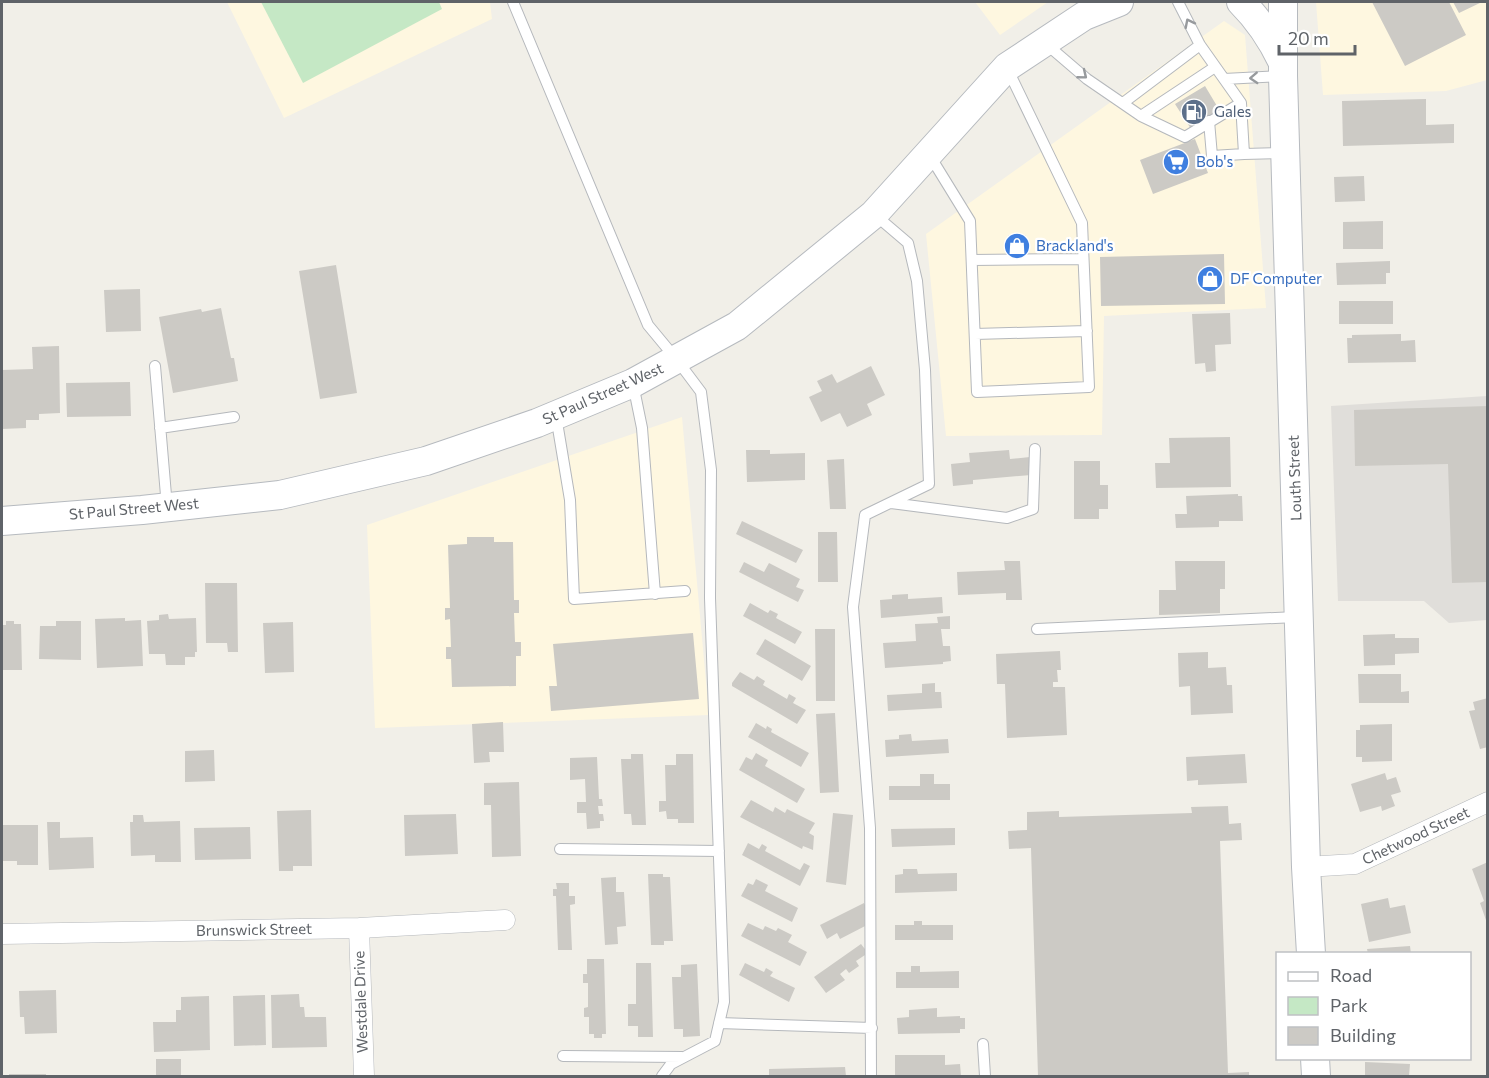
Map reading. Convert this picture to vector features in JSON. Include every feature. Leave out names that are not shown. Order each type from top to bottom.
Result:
[{"type":"main road","name":"St Paul Street West","points":[[2,521],[280,495],[426,461],[556,415],[633,383],[737,326],[874,214],[1007,67],[1084,16],[1119,2]]},
{"type":"main road","points":[[1241,2],[1260,22],[1273,41],[1283,69]]},
{"type":"main road","name":"Louth Street","points":[[1283,2],[1306,867],[1311,952]]},
{"type":"main road","points":[[1315,1060],[1316,1077]]},
{"type":"street","name":"Chetwood Street","points":[[1306,867],[1355,864],[1488,802]]},
{"type":"street","name":"Brunswick Street","points":[[2,934],[359,928],[506,920]]},
{"type":"street","name":"Westdale Drive","points":[[359,928],[364,1077]]},
{"type":"lane","points":[[513,2],[648,325],[701,392],[711,470],[711,598],[724,1002],[714,1041],[671,1064],[662,1077]]},
{"type":"lane","points":[[1178,2],[1200,45],[1241,103],[1244,154]]},
{"type":"lane","points":[[1044,42],[1088,79],[1141,116],[1185,138],[1241,103]]},
{"type":"lane","points":[[1123,103],[1200,45]]},
{"type":"lane","points":[[928,154],[970,221],[977,392],[1089,387],[1082,223],[1007,67]]},
{"type":"lane","points":[[1141,116],[1215,67]]},
{"type":"lane","points":[[1224,79],[1283,69]]},
{"type":"lane","points":[[1209,122],[1212,156],[1286,153]]},
{"type":"lane","points":[[871,1077],[870,828],[853,607],[865,515],[929,484],[925,370],[917,281],[908,243],[874,214]]},
{"type":"lane","points":[[972,260],[1083,259]]},
{"type":"lane","points":[[975,334],[1086,331]]},
{"type":"lane","points":[[155,366],[168,507]]},
{"type":"lane","points":[[633,383],[642,428],[656,594]]},
{"type":"lane","points":[[556,415],[570,500],[574,600],[686,591]]},
{"type":"lane","points":[[160,428],[234,417]]},
{"type":"lane","points":[[890,503],[1007,518],[1033,509],[1035,449]]},
{"type":"lane","points":[[1037,629],[1300,617]]},
{"type":"lane","points":[[560,849],[719,851]]},
{"type":"lane","points":[[719,1023],[872,1028]]},
{"type":"lane","points":[[983,1044],[985,1077]]},
{"type":"lane","points":[[563,1056],[683,1057]]},
{"type":"shaded area","points":[[227,2],[490,2],[492,19],[284,118]]},
{"type":"shaded area","points":[[975,2],[1048,2],[1000,35]]},
{"type":"shaded area","points":[[1316,2],[1487,2],[1487,80],[1446,91],[1323,95]]},
{"type":"shaded area","points":[[1224,21],[1245,35],[1266,308],[1104,316],[1102,435],[946,436],[926,234]]},
{"type":"shaded area","points":[[1487,396],[1487,620],[1449,623],[1424,601],[1338,601],[1331,406]]},
{"type":"shaded area","points":[[682,417],[709,715],[375,728],[367,525]]},
{"type":"green space","points":[[261,2],[439,2],[442,9],[303,83]]},
{"type":"building","points":[[1372,2],[1449,2],[1466,35],[1405,66]]},
{"type":"building","points":[[1453,2],[1482,2],[1459,13]]},
{"type":"building","points":[[1205,86],[1220,111],[1191,129],[1175,104]]},
{"type":"building","points":[[1426,99],[1426,125],[1454,124],[1454,143],[1343,146],[1342,101]]},
{"type":"building","points":[[1195,139],[1208,173],[1153,194],[1140,160]]},
{"type":"building","points":[[1364,176],[1365,201],[1335,202],[1334,177]]},
{"type":"building","points":[[1383,221],[1383,249],[1343,249],[1343,222]]},
{"type":"building","points":[[1224,254],[1225,304],[1101,306],[1100,257]]},
{"type":"building","points":[[1390,261],[1390,273],[1386,273],[1386,284],[1337,285],[1336,263]]},
{"type":"building","points":[[336,265],[357,393],[320,399],[299,271]]},
{"type":"building","points":[[140,289],[141,331],[106,332],[104,290]]},
{"type":"building","points":[[1339,301],[1393,301],[1393,324],[1339,324]]},
{"type":"building","points":[[221,308],[238,381],[173,393],[159,317],[201,309],[202,312]]},
{"type":"building","points":[[1230,313],[1231,344],[1215,345],[1216,371],[1206,372],[1205,363],[1195,364],[1192,314]]},
{"type":"building","points":[[1401,334],[1401,341],[1415,340],[1416,362],[1348,363],[1347,338],[1352,338],[1352,335]]},
{"type":"building","points":[[59,346],[60,413],[39,414],[39,420],[26,420],[26,428],[2,429],[2,370],[33,369],[32,347]]},
{"type":"building","points":[[871,366],[885,395],[867,404],[872,415],[847,427],[840,413],[821,422],[809,397],[822,391],[817,381],[832,374],[837,383]]},
{"type":"building","points":[[130,382],[131,416],[67,417],[66,383]]},
{"type":"building","points":[[1488,406],[1488,582],[1452,583],[1448,464],[1355,466],[1354,410]]},
{"type":"building","points":[[1230,437],[1231,487],[1156,488],[1155,463],[1170,463],[1169,438]]},
{"type":"building","points":[[746,450],[770,450],[770,454],[805,453],[805,480],[747,482]]},
{"type":"building","points":[[1009,450],[1010,459],[1030,457],[1031,475],[973,480],[973,484],[953,486],[951,464],[970,462],[969,453]]},
{"type":"building","points":[[844,459],[846,509],[830,509],[827,460]]},
{"type":"building","points":[[1074,461],[1100,461],[1100,485],[1108,485],[1108,509],[1099,509],[1099,519],[1074,519]]},
{"type":"building","points":[[1238,494],[1242,496],[1243,521],[1219,521],[1219,527],[1176,528],[1175,514],[1187,514],[1186,496]]},
{"type":"building","points":[[742,521],[803,550],[796,563],[736,534]]},
{"type":"building","points":[[818,532],[837,532],[838,582],[818,582]]},
{"type":"building","points":[[467,537],[494,537],[494,542],[513,542],[514,600],[519,600],[519,613],[514,613],[515,642],[521,642],[521,656],[516,656],[516,686],[452,687],[451,659],[446,659],[446,647],[451,647],[450,619],[445,620],[445,608],[450,608],[448,545],[467,544]]},
{"type":"building","points":[[1004,561],[1020,561],[1022,600],[1006,600],[1006,593],[958,595],[957,572],[1005,570]]},
{"type":"building","points":[[1175,561],[1225,561],[1225,589],[1220,589],[1220,613],[1159,615],[1159,590],[1176,590]]},
{"type":"building","points":[[744,562],[764,572],[769,563],[800,579],[796,587],[804,590],[798,602],[739,572]]},
{"type":"building","points":[[205,583],[237,583],[238,652],[228,652],[227,643],[206,643]]},
{"type":"building","points":[[908,594],[908,599],[942,597],[943,613],[881,618],[880,600],[892,599],[892,595]]},
{"type":"building","points":[[750,603],[768,613],[770,610],[778,614],[776,618],[802,632],[795,644],[743,616]]},
{"type":"building","points":[[168,614],[169,619],[196,618],[197,652],[195,652],[195,657],[185,657],[185,665],[166,665],[165,654],[149,654],[147,621],[159,620],[159,615]]},
{"type":"building","points":[[950,616],[950,629],[941,629],[943,646],[950,646],[951,661],[943,662],[943,664],[885,668],[883,643],[916,641],[915,624],[938,623],[937,617]]},
{"type":"building","points":[[125,618],[125,621],[141,620],[143,666],[97,668],[95,619]]},
{"type":"building","points":[[6,621],[21,624],[22,670],[2,670],[2,625],[6,625]]},
{"type":"building","points":[[56,621],[81,621],[81,660],[39,659],[40,626],[56,626]]},
{"type":"building","points":[[293,622],[294,672],[265,673],[263,623]]},
{"type":"building","points":[[815,629],[835,629],[835,701],[816,701]]},
{"type":"building","points":[[693,633],[699,699],[551,711],[549,686],[557,686],[553,644]]},
{"type":"building","points":[[1395,634],[1395,638],[1419,638],[1419,653],[1395,654],[1395,665],[1364,666],[1363,635]]},
{"type":"building","points":[[765,639],[811,666],[802,681],[756,654]]},
{"type":"building","points":[[1060,651],[1061,670],[1057,670],[1058,682],[1053,682],[1053,687],[1065,687],[1067,735],[1007,738],[1005,684],[997,684],[996,654]]},
{"type":"building","points":[[1208,652],[1208,668],[1226,667],[1227,685],[1232,685],[1233,713],[1191,715],[1190,686],[1179,687],[1178,653]]},
{"type":"building","points":[[740,672],[754,680],[757,676],[765,681],[763,685],[787,699],[789,694],[796,698],[793,703],[806,710],[797,724],[732,686]]},
{"type":"building","points":[[1358,674],[1401,674],[1401,692],[1409,691],[1409,703],[1359,703]]},
{"type":"building","points":[[935,683],[935,692],[941,692],[942,708],[888,711],[887,695],[922,693],[922,684]]},
{"type":"building","points":[[1488,698],[1488,747],[1480,749],[1469,711],[1475,710],[1473,702]]},
{"type":"building","points":[[835,713],[839,792],[820,793],[816,714]]},
{"type":"building","points":[[503,722],[504,752],[489,752],[490,762],[474,763],[472,724]]},
{"type":"building","points":[[756,723],[766,729],[767,726],[772,729],[771,732],[809,753],[801,767],[748,737]]},
{"type":"building","points":[[1392,724],[1392,761],[1362,762],[1362,757],[1356,757],[1356,730],[1360,730],[1360,725]]},
{"type":"building","points":[[911,734],[912,741],[948,739],[949,753],[886,757],[885,740],[899,739],[899,735]]},
{"type":"building","points":[[214,750],[215,781],[185,782],[185,751]]},
{"type":"building","points":[[756,753],[768,760],[765,766],[805,789],[797,803],[739,770],[746,757],[752,760]]},
{"type":"building","points":[[631,754],[643,754],[646,825],[632,825],[631,814],[624,814],[621,759],[631,759]]},
{"type":"building","points":[[676,754],[693,754],[694,823],[678,823],[678,819],[667,819],[666,811],[659,812],[659,801],[666,801],[665,765],[676,765]]},
{"type":"building","points":[[1245,754],[1247,783],[1198,785],[1198,780],[1187,781],[1186,757]]},
{"type":"building","points":[[597,757],[599,799],[602,799],[603,806],[598,806],[599,814],[603,814],[604,821],[600,821],[600,828],[587,829],[586,813],[577,813],[577,802],[586,802],[585,779],[570,780],[570,758]]},
{"type":"building","points":[[1385,773],[1387,780],[1396,777],[1401,792],[1391,795],[1395,806],[1382,811],[1381,806],[1360,812],[1351,784]]},
{"type":"building","points":[[920,774],[934,774],[934,784],[950,784],[950,800],[889,800],[889,786],[920,786]]},
{"type":"building","points":[[519,782],[521,856],[492,857],[491,805],[484,805],[484,783]]},
{"type":"building","points":[[751,800],[773,812],[775,807],[785,813],[787,809],[815,823],[809,833],[814,836],[813,850],[803,846],[802,849],[740,817]]},
{"type":"building","points":[[1228,806],[1229,824],[1241,823],[1242,840],[1220,841],[1228,1073],[1249,1072],[1249,1076],[1038,1076],[1031,848],[1009,849],[1008,831],[1027,830],[1027,812],[1059,811],[1059,817],[1192,813],[1191,807]]},
{"type":"building","points":[[311,810],[312,866],[293,866],[293,871],[279,871],[277,811]]},
{"type":"building","points":[[833,813],[853,815],[846,885],[826,882]]},
{"type":"building","points":[[456,814],[458,854],[405,856],[404,815]]},
{"type":"building","points":[[133,815],[143,815],[144,822],[180,821],[181,862],[155,862],[155,855],[131,856],[130,822],[133,822]]},
{"type":"building","points":[[47,822],[60,822],[60,838],[93,837],[94,868],[49,870]]},
{"type":"building","points":[[2,825],[38,825],[38,865],[17,865],[17,861],[2,861]]},
{"type":"building","points":[[250,827],[251,859],[195,860],[194,828]]},
{"type":"building","points":[[955,828],[955,845],[892,847],[891,829]]},
{"type":"building","points":[[748,843],[759,849],[762,844],[767,847],[765,851],[800,870],[804,863],[810,866],[800,886],[742,855]]},
{"type":"building","points":[[1488,862],[1487,923],[1480,903],[1484,901],[1472,869]]},
{"type":"building","points":[[903,869],[917,869],[918,874],[957,873],[957,891],[895,893],[895,875],[903,874]]},
{"type":"building","points":[[648,874],[663,874],[663,877],[670,877],[673,941],[664,941],[664,945],[651,945]]},
{"type":"building","points":[[616,877],[616,892],[624,892],[626,926],[617,927],[618,944],[605,945],[601,878]]},
{"type":"building","points":[[756,879],[768,885],[765,891],[798,908],[792,922],[741,896],[748,883],[753,885]]},
{"type":"building","points":[[556,883],[569,883],[569,896],[575,896],[575,904],[570,905],[572,950],[558,950],[556,896],[553,896],[553,889],[557,889]]},
{"type":"building","points":[[1388,898],[1390,908],[1405,905],[1411,933],[1369,942],[1361,904]]},
{"type":"building","points":[[864,903],[870,915],[865,917],[869,924],[840,939],[837,933],[827,939],[820,925]]},
{"type":"building","points":[[914,921],[922,921],[922,925],[953,925],[953,940],[895,940],[895,925],[914,925]]},
{"type":"building","points":[[748,923],[763,930],[765,926],[776,931],[778,928],[792,935],[788,942],[807,952],[800,966],[741,936]]},
{"type":"building","points":[[861,944],[868,953],[856,961],[859,966],[849,973],[846,969],[840,974],[845,980],[826,993],[814,977]]},
{"type":"building","points":[[1410,946],[1411,952],[1368,952],[1367,949]]},
{"type":"building","points":[[587,959],[604,959],[606,1034],[602,1034],[602,1038],[594,1038],[594,1034],[589,1034],[589,1017],[584,1017],[584,1008],[588,1007],[588,983],[583,983],[583,974],[587,974]]},
{"type":"building","points":[[636,963],[651,963],[653,1037],[638,1037],[638,1026],[628,1026],[628,1004],[636,1004]]},
{"type":"building","points":[[745,963],[764,972],[766,968],[773,972],[770,976],[795,988],[789,1002],[739,975]]},
{"type":"building","points":[[697,964],[700,1036],[683,1037],[683,1029],[674,1029],[672,977],[681,977],[681,965]]},
{"type":"building","points":[[911,966],[920,966],[920,972],[959,971],[959,988],[896,988],[896,972],[911,972]]},
{"type":"building","points":[[56,990],[57,1033],[25,1034],[24,1017],[20,1017],[19,991]]},
{"type":"building","points":[[299,994],[300,1007],[304,1007],[305,1017],[326,1017],[327,1047],[272,1048],[271,995]]},
{"type":"building","points":[[265,995],[266,1045],[234,1046],[233,996]]},
{"type":"building","points":[[209,996],[210,1050],[154,1052],[153,1022],[176,1022],[176,1010],[181,1010],[181,997]]},
{"type":"building","points":[[937,1008],[937,1017],[960,1016],[960,1018],[965,1018],[965,1029],[960,1029],[960,1033],[898,1034],[897,1018],[909,1017],[909,1010]]},
{"type":"building","points":[[895,1055],[945,1055],[945,1065],[960,1064],[961,1076],[895,1076]]},
{"type":"building","points":[[156,1059],[181,1059],[181,1076],[156,1076]]},
{"type":"building","points":[[1365,1062],[1410,1064],[1409,1076],[1365,1076]]},
{"type":"building","points":[[845,1067],[846,1076],[769,1076],[769,1069]]},
{"type":"building","points":[[9,1074],[46,1074],[46,1076],[9,1076]]},
{"type":"place","name":"Gales","points":[[1194,112]]},
{"type":"place","name":"Bob's","points":[[1176,162]]},
{"type":"place","name":"Brackland's","points":[[1017,246]]},
{"type":"place","name":"DF Computer","points":[[1210,279]]}]
